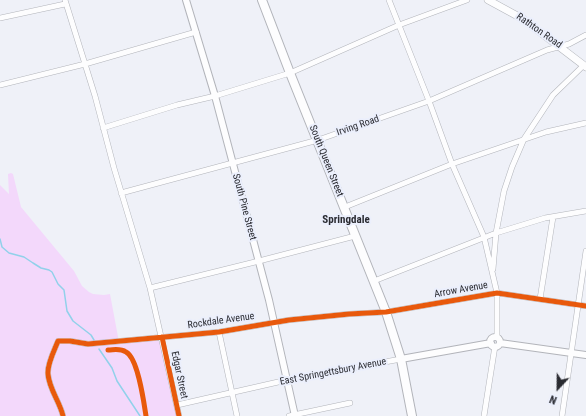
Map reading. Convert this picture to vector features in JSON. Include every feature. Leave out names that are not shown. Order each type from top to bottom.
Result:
[{"type":"main road","name":"South Queen Street","points":[[262,0],[386,312],[401,359],[412,416]]},
{"type":"main road","name":"Rathton Road","points":[[488,0],[524,19],[585,66]]},
{"type":"street","name":"South Pine Street","points":[[186,0],[215,96],[275,323],[293,416]]},
{"type":"street","points":[[388,0],[429,101],[452,164],[484,237],[493,274],[497,292],[497,337],[500,340],[495,344],[484,416]]},
{"type":"street","points":[[103,128],[176,105],[215,96],[290,73],[398,25],[467,0]]},
{"type":"street","points":[[0,18],[65,2]]},
{"type":"street","name":"Edgar Street","points":[[65,2],[95,96],[121,193],[150,288],[179,416]]},
{"type":"street","points":[[0,85],[85,64],[196,32]]},
{"type":"street","name":"Irving Road","points":[[121,193],[318,140],[429,101],[546,50],[569,44],[586,35]]},
{"type":"street","points":[[493,274],[496,233],[504,191],[524,139],[553,96],[585,66]]},
{"type":"street","points":[[345,207],[452,164],[546,132],[586,123]]},
{"type":"street","points":[[374,281],[496,233],[553,217],[586,211]]},
{"type":"street","points":[[540,299],[553,217]]},
{"type":"street","points":[[150,288],[259,262],[355,236]]},
{"type":"street","points":[[562,416],[586,251]]},
{"type":"street","name":"Arrow Avenue","points":[[386,312],[497,292],[586,306]]},
{"type":"street","name":"Rockdale Avenue","points":[[63,416],[61,408],[49,383],[47,373],[52,354],[58,341],[88,344],[119,342],[220,332],[353,313],[386,312]]},
{"type":"street","points":[[220,332],[237,416]]},
{"type":"street","name":"East Springettsbury Avenue","points":[[177,404],[287,380],[401,359],[495,344],[586,355]]},
{"type":"street","points":[[293,416],[350,403]]},
{"type":"shaded area","points":[[8,174],[13,174],[21,207],[74,271],[82,286],[93,294],[110,294],[119,342],[162,337],[179,416],[0,416],[0,185],[9,194]]},
{"type":"waterway","points":[[0,239],[2,247],[9,253],[24,257],[41,268],[52,272],[58,284],[64,290],[67,311],[73,321],[91,335],[94,340]]},
{"type":"waterway","points":[[99,349],[112,368],[117,381],[140,416]]},
{"type":"cycle path","points":[[63,416],[50,385],[48,374],[50,362],[58,341],[88,344],[219,332],[289,320],[386,312],[497,293],[586,306]]},
{"type":"cycle path","points":[[162,337],[179,416]]},
{"type":"cycle path","points":[[108,350],[122,350],[130,356],[140,381],[146,416]]},
{"type":"district","name":"Springdale","points":[[346,220]]}]
